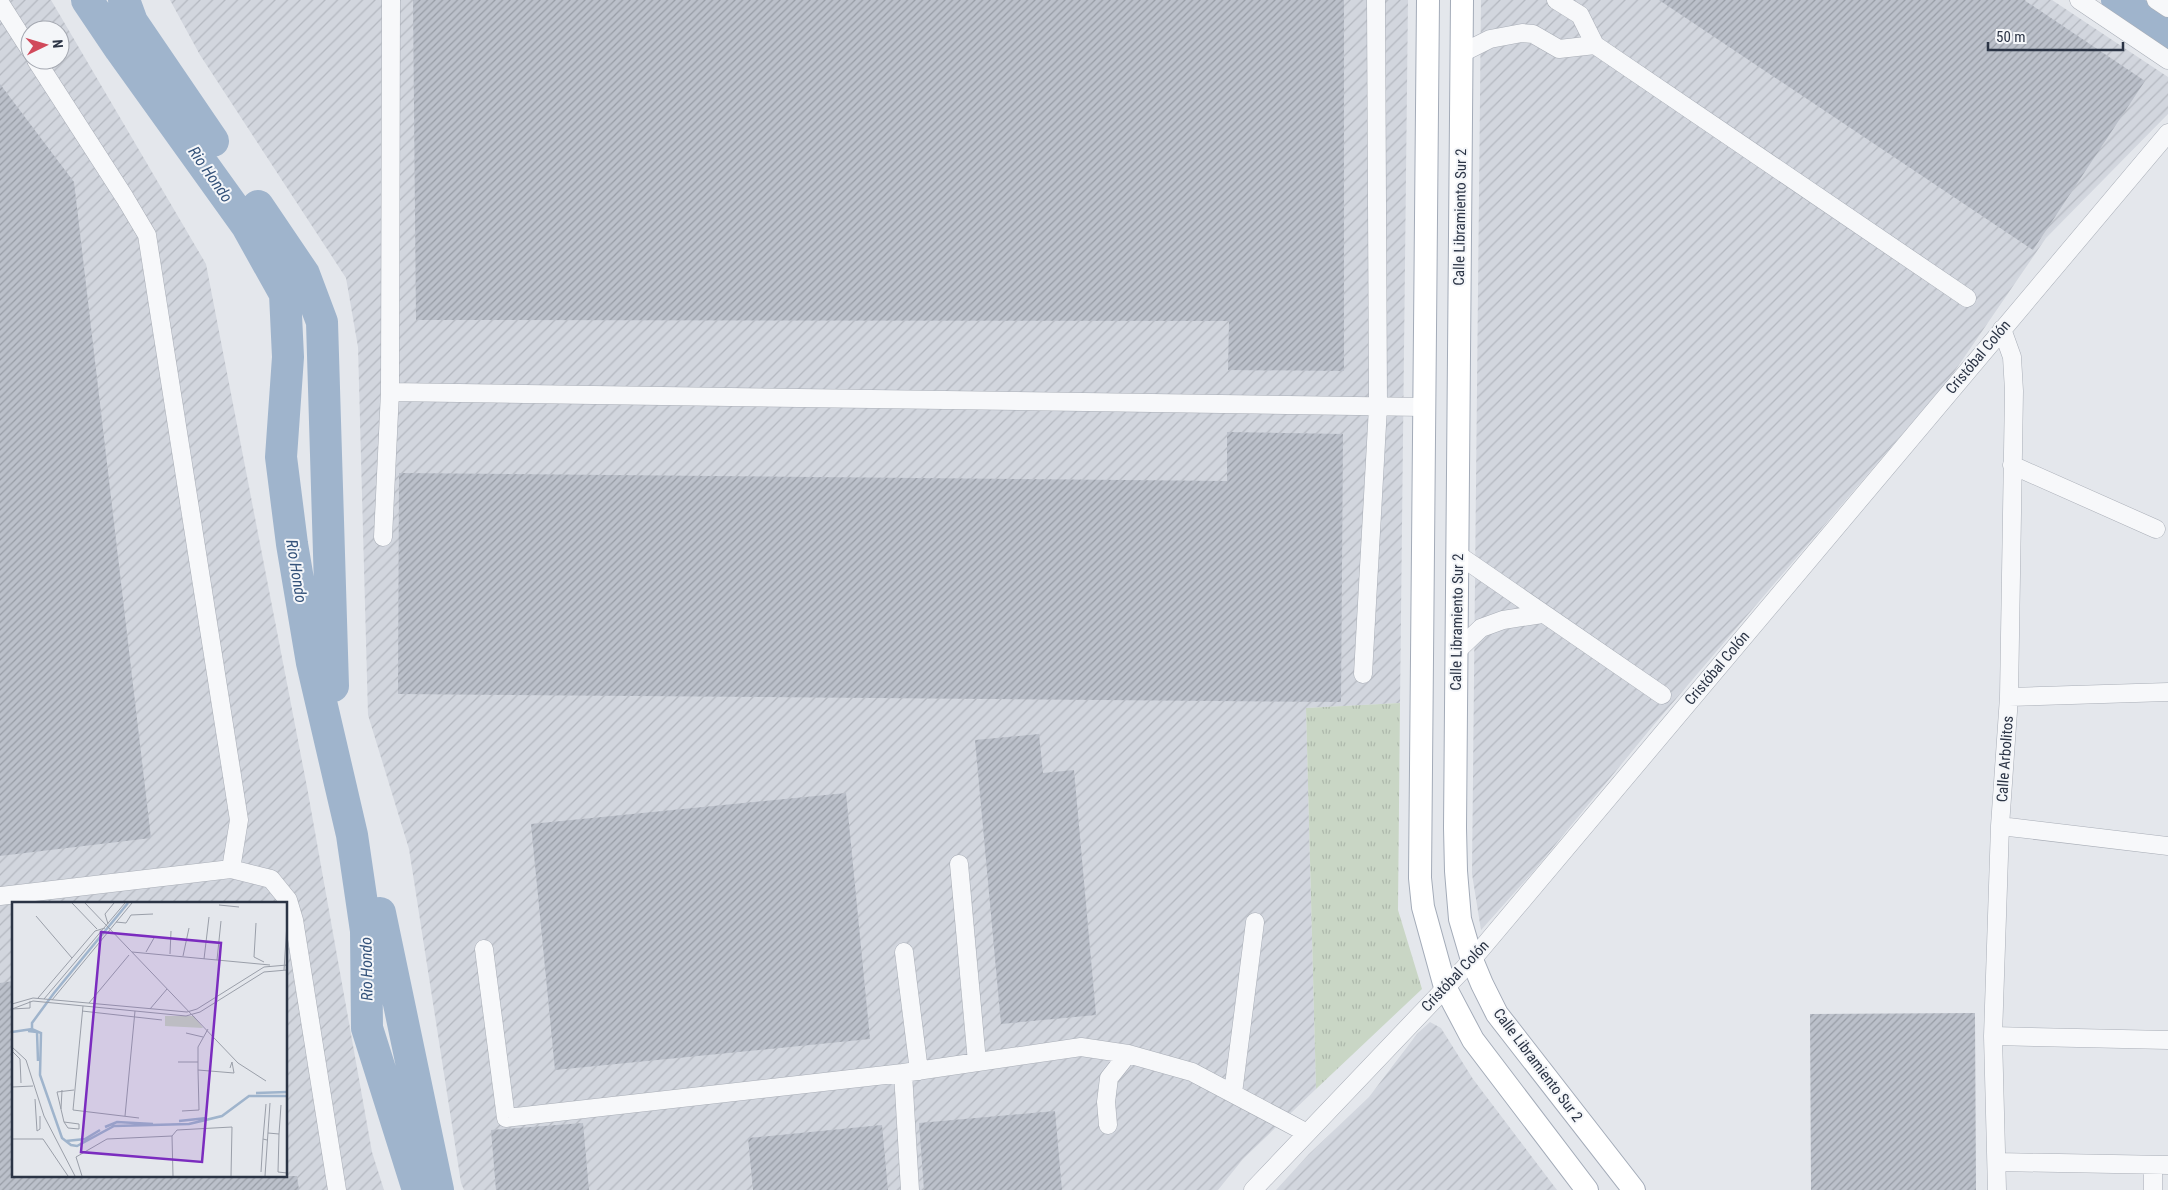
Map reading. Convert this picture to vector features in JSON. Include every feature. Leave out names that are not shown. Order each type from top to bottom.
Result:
[{"type":"main road","points":[[1428,0],[1421,720],[1420,878],[1422,907],[1445,987],[1473,1040],[1588,1190]]},
{"type":"main road","name":"Calle Libramiento Sur 2","points":[[1462,0],[1455,828],[1460,919],[1472,960],[1497,1014],[1634,1190]]},
{"type":"main road","points":[[1424,407],[1459,408]]},
{"type":"main road","points":[[1421,720],[1456,719]]},
{"type":"street","points":[[383,537],[390,392],[391,0]]},
{"type":"street","points":[[1363,674],[1378,407],[1376,0]]},
{"type":"street","points":[[1556,0],[1580,15],[1595,45],[1966,298]]},
{"type":"street","points":[[2079,0],[2168,60]]},
{"type":"street","points":[[2156,0],[2168,8]]},
{"type":"street","points":[[0,4],[20,35]]},
{"type":"street","points":[[1462,53],[1490,40],[1522,33],[1534,34],[1559,49],[1595,45]]},
{"type":"street","points":[[42,70],[147,235],[239,820],[231,869]]},
{"type":"street","name":"Cristóbal Colón","points":[[1253,1190],[1472,960],[2168,133]]},
{"type":"street","name":"Calle Arbolitos","points":[[1997,1190],[1993,1036],[2000,826],[2009,697],[2014,391],[2012,356],[2002,329]]},
{"type":"street","points":[[390,392],[1424,407]]},
{"type":"street","points":[[2012,465],[2156,529]]},
{"type":"street","points":[[1457,554],[1662,695]]},
{"type":"street","points":[[1456,651],[1481,628],[1503,620],[1542,614]]},
{"type":"street","points":[[2009,697],[2168,692]]},
{"type":"street","points":[[2000,826],[2168,846]]},
{"type":"street","points":[[959,864],[977,1062]]},
{"type":"street","points":[[0,896],[231,869],[271,879],[288,900],[294,920],[337,1190]]},
{"type":"street","points":[[1233,1093],[1255,922]]},
{"type":"street","points":[[484,949],[506,1118],[911,1072],[1081,1047],[1128,1054],[1192,1072],[1307,1133]]},
{"type":"street","points":[[904,952],[911,1072],[910,1190]]},
{"type":"street","points":[[1993,1036],[2168,1040]]},
{"type":"street","points":[[1108,1125],[1106,1102],[1109,1078],[1128,1054]]},
{"type":"street","points":[[1997,1162],[2160,1165],[2153,1190]]},
{"type":"shaded area","points":[[0,0],[51,0],[63,20],[20,20],[20,70],[70,70],[70,32],[206,264],[307,787],[372,1152],[384,1190],[0,1190]]},
{"type":"shaded area","points":[[170,0],[1408,0],[1400,703],[1306,708],[1316,1089],[1243,1159],[1218,1190],[464,1190],[461,1183],[409,849],[368,715],[358,347],[346,278],[200,55]]},
{"type":"shaded area","points":[[1481,0],[2052,0],[2168,77],[2168,114],[2046,238],[1950,378],[1652,727],[1533,872],[1481,930],[1472,874]]},
{"type":"shaded area","points":[[1430,1022],[1441,1028],[1473,1079],[1557,1190],[1276,1190],[1309,1154],[1369,1097],[1417,1034]]},
{"type":"green space","points":[[1400,703],[1398,910],[1422,989],[1316,1089],[1306,708]]},
{"type":"building","points":[[413,0],[1344,0],[1344,371],[1228,370],[1229,321],[416,320]]},
{"type":"building","points":[[1659,0],[2024,0],[2145,81],[2033,250]]},
{"type":"building","points":[[0,84],[74,182],[151,838],[0,856]]},
{"type":"building","points":[[1227,432],[1343,434],[1341,702],[398,694],[399,473],[1227,481]]},
{"type":"building","points":[[1039,734],[1043,773],[1074,770],[1096,1015],[1001,1024],[975,740]]},
{"type":"building","points":[[846,793],[870,1039],[555,1070],[531,824]]},
{"type":"building","points":[[12,981],[12,1178],[288,1178],[288,1176],[297,1176],[299,1190],[0,1190],[0,983]]},
{"type":"building","points":[[1975,1013],[1976,1190],[1811,1190],[1810,1014]]},
{"type":"building","points":[[1055,1111],[1062,1190],[924,1190],[919,1123]]},
{"type":"building","points":[[583,1123],[589,1190],[496,1190],[491,1130]]},
{"type":"building","points":[[882,1125],[888,1190],[753,1190],[748,1138]]},
{"type":"waterway","name":"Rio Hondo","points":[[87,0],[247,226],[285,294],[288,357],[281,457],[292,544],[312,663],[352,835],[366,931],[367,1028],[418,1190]]},
{"type":"waterway","points":[[124,0],[132,22],[213,141]]},
{"type":"waterway","points":[[2117,0],[2168,35]]},
{"type":"waterway","points":[[258,206],[304,274],[322,322],[333,686]]},
{"type":"waterway","points":[[380,913],[438,1190]]}]
